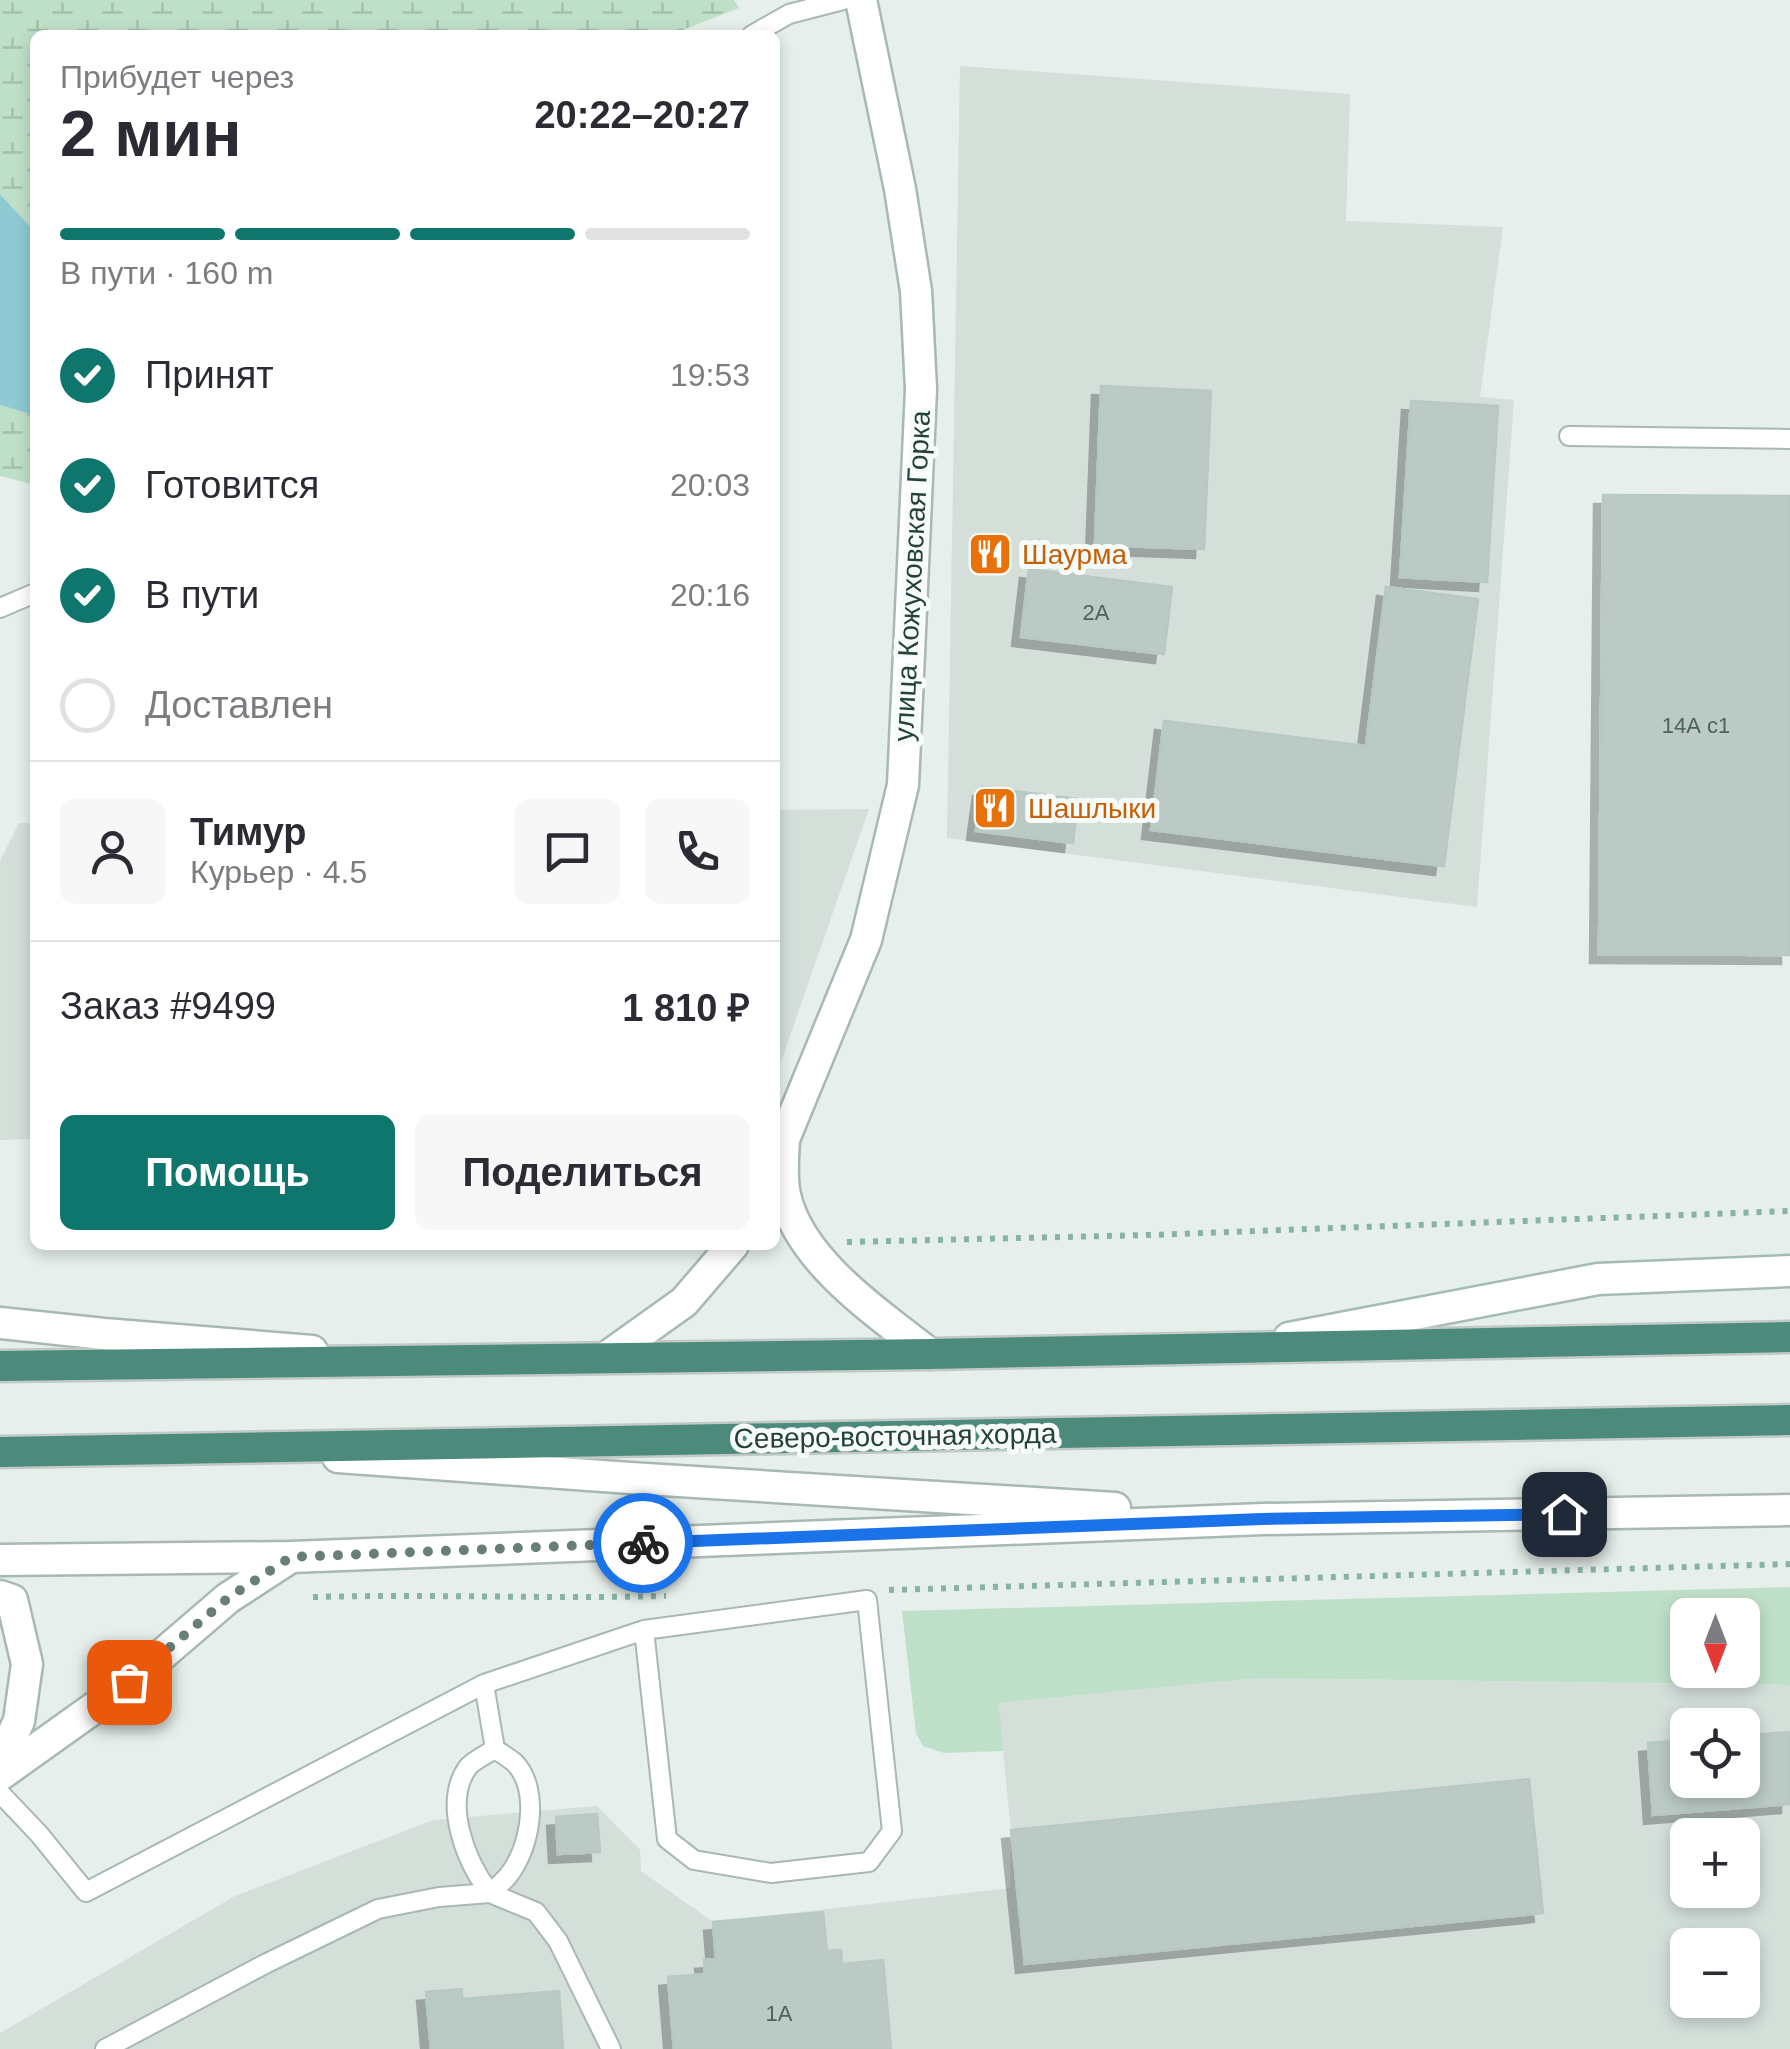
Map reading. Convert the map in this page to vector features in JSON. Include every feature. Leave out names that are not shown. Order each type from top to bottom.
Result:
[{"type":"highway","points":[[0,1366],[1790,1338]]},
{"type":"highway","name":"Северо-восточная хорда","points":[[0,1452],[1790,1420]]},
{"type":"street","name":"улица Кожуховская Горка","points":[[780,1149],[866,940],[902,785],[921,389],[916,291],[900,188],[861,0]]},
{"type":"street","points":[[780,1149],[785,1195],[806,1243],[857,1298],[930,1354]]},
{"type":"street","points":[[607,1357],[684,1302],[729,1250]]},
{"type":"street","points":[[1248,1346],[1598,1280],[1790,1271]]},
{"type":"street","points":[[0,1322],[424,1360]]},
{"type":"street","points":[[207,1448],[1262,1519]]},
{"type":"street","points":[[0,1560],[291,1557],[1262,1519],[1790,1510]]},
{"type":"street","points":[[0,1776],[129,1682],[228,1598],[291,1557]]},
{"type":"street","points":[[0,1596],[12,1600],[27,1664],[19,1720],[0,1761]]},
{"type":"lane","points":[[761,30],[788,14],[843,0]]},
{"type":"lane","points":[[1569,436],[1790,439]]},
{"type":"lane","points":[[0,608],[30,595]]},
{"type":"lane","points":[[0,1793],[86,1892],[484,1684],[644,1630],[867,1600],[892,1831],[869,1862],[771,1873],[694,1860],[668,1839],[644,1630]]},
{"type":"lane","points":[[484,1684],[494,1749],[515,1764],[528,1786],[531,1813],[520,1855],[508,1876],[490,1893]]},
{"type":"lane","points":[[490,1893],[476,1876],[467,1855],[458,1818],[458,1793],[469,1766],[494,1749]]},
{"type":"lane","points":[[116,2046],[264,1964],[378,1909],[439,1897],[490,1893],[536,1912],[558,1942],[611,2049]]},
{"type":"path","points":[[847,1242],[1790,1211]]},
{"type":"path","points":[[888,1590],[1790,1564]]},
{"type":"path","points":[[313,1597],[668,1596]]},
{"type":"shaded area","points":[[960,66],[1350,94],[1346,221],[1503,227],[1480,397],[1514,400],[1477,907],[947,838]]},
{"type":"shaded area","points":[[869,809],[780,1065],[780,810]]},
{"type":"shaded area","points":[[19,823],[30,823],[30,1139],[0,1140],[0,861]]},
{"type":"shaded area","points":[[1259,1678],[1670,1683],[1670,1688],[1790,1685],[1790,2049],[0,2049],[0,2033],[235,1896],[433,1820],[597,1806],[640,1850],[641,1871],[713,1922],[1010,1888],[1011,1830],[998,1703]]},
{"type":"green space","points":[[0,0],[734,0],[739,8],[683,30],[30,30],[30,227],[0,194]]},
{"type":"green space","points":[[0,405],[30,416],[30,484],[0,476]]},
{"type":"green space","points":[[1790,1587],[1790,1685],[1760,1685],[1760,1598],[1670,1598],[1670,1683],[1259,1678],[999,1703],[1003,1751],[944,1753],[923,1746],[916,1733],[902,1611]]},
{"type":"water","points":[[0,194],[30,227],[30,416],[0,405]]},
{"type":"building","points":[[1101,386],[1211,391],[1204,549],[1095,545]]},
{"type":"building","points":[[1411,401],[1498,406],[1487,582],[1400,577]]},
{"type":"building","points":[[1603,495],[1790,496],[1790,955],[1599,954]]},
{"type":"building","points":[[1029,569],[1172,587],[1164,654],[1021,637]]},
{"type":"building","points":[[1386,587],[1478,599],[1444,866],[1151,830],[1164,721],[1366,746]]},
{"type":"building","points":[[982,787],[1078,799],[1073,843],[976,831]]},
{"type":"building","points":[[1790,1732],[1790,1804],[1653,1815],[1648,1743],[1670,1741],[1670,1798],[1760,1798],[1760,1734]]},
{"type":"building","points":[[1529,1779],[1543,1913],[1025,1964],[1011,1830]]},
{"type":"building","points":[[597,1814],[600,1852],[558,1854],[556,1817]]},
{"type":"building","points":[[823,1912],[827,1951],[841,1950],[842,1964],[883,1960],[891,2049],[674,2049],[668,1977],[705,1974],[704,1960],[716,1959],[713,1922]]},
{"type":"building","points":[[462,1989],[462,1999],[559,1991],[563,2049],[431,2049],[426,1992]]},
{"type":"way so far","points":[[129,1682],[228,1598],[291,1557],[643,1543]]},
{"type":"place","name":"Шаурма","points":[[990,554]]},
{"type":"place","name":"Шашлыки","points":[[995,808]]},
{"type":"route","points":[[643,1543],[1262,1519],[1564,1514]]}]
